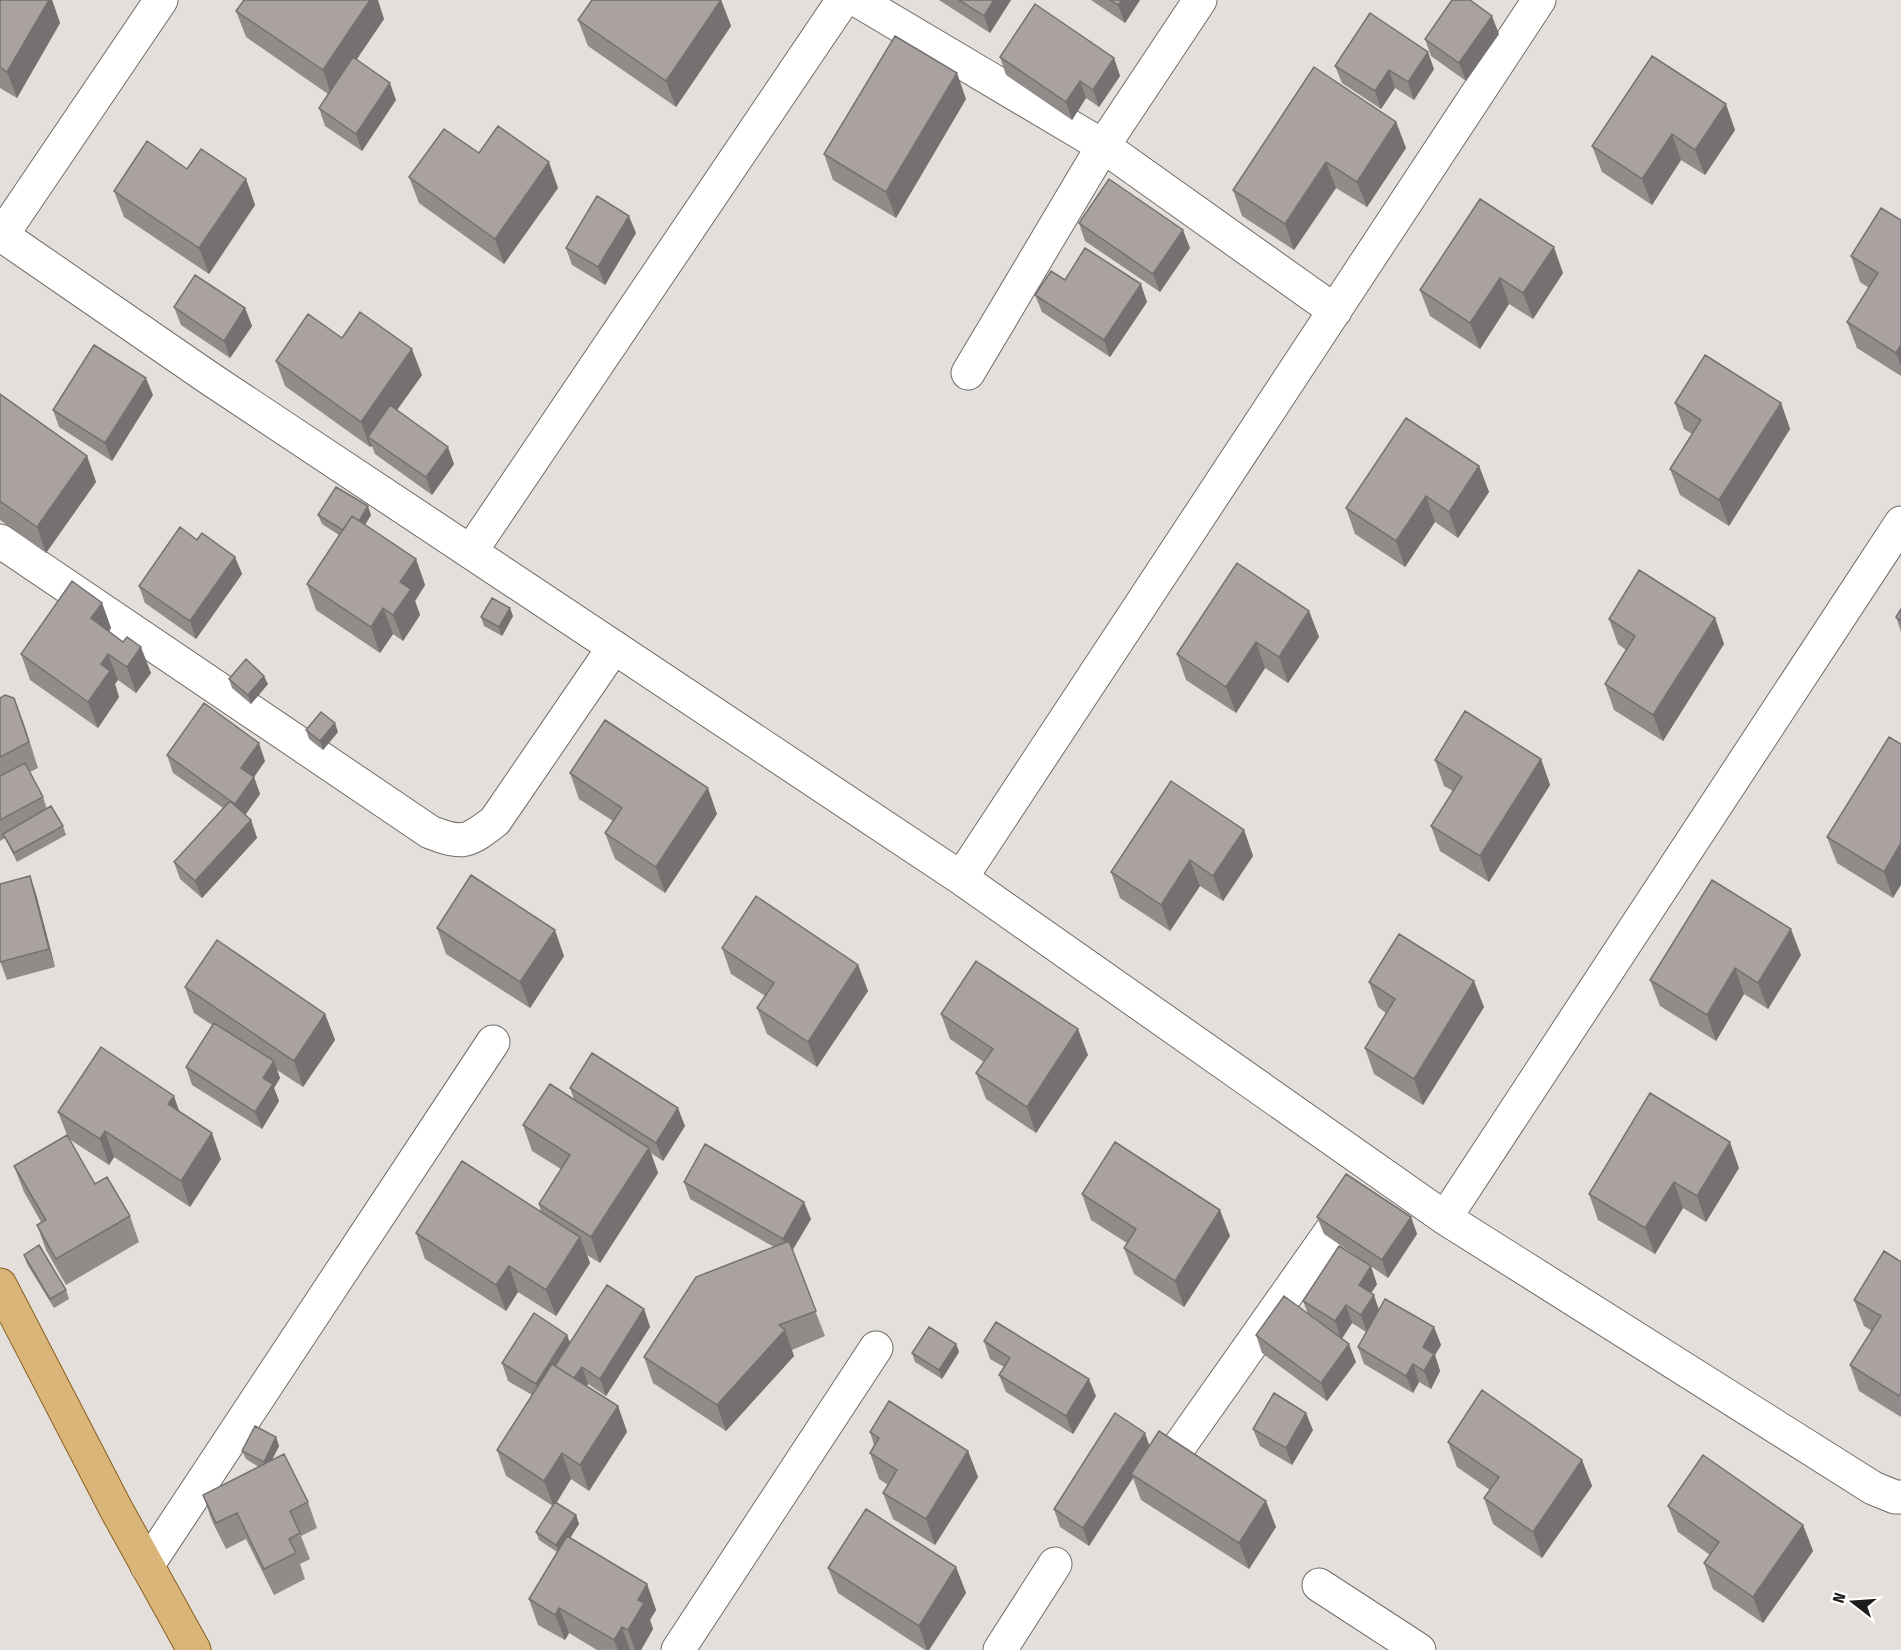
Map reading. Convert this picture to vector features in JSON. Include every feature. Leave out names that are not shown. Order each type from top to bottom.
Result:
[{"type":"main road","points":[[0,1285],[116,1509],[194,1650]]},
{"type":"street","points":[[161,0],[1,234],[209,378],[961,878],[1445,1218],[1873,1488],[1895,1497],[1901,1497]]},
{"type":"street","points":[[471,551],[843,0]]},
{"type":"street","points":[[857,0],[1102,147],[1335,311]]},
{"type":"street","points":[[968,373],[1102,147],[1200,0]]},
{"type":"street","points":[[961,878],[1539,0]]},
{"type":"street","points":[[1445,1218],[1901,523]]},
{"type":"street","points":[[0,541],[430,832],[452,841],[475,837],[495,821],[614,646]]},
{"type":"street","points":[[147,1566],[493,1042]]},
{"type":"street","points":[[1174,1454],[1375,1169]]},
{"type":"street","points":[[678,1650],[876,1348]]},
{"type":"street","points":[[1000,1650],[1054,1564]]},
{"type":"street","points":[[1319,1585],[1419,1650]]},
{"type":"building","points":[[0,0],[49,0],[7,72],[0,67]]},
{"type":"building","points":[[244,0],[370,0],[323,70],[236,11]]},
{"type":"building","points":[[592,0],[721,0],[666,81],[578,20]]},
{"type":"building","points":[[959,0],[994,0],[984,16]]},
{"type":"building","points":[[1110,0],[1122,0],[1118,5]]},
{"type":"building","points":[[1452,0],[1470,0],[1492,16],[1459,63],[1425,39]]},
{"type":"building","points":[[1035,4],[1114,58],[1093,90],[1080,81],[1066,102],[1000,57]]},
{"type":"building","points":[[1370,13],[1428,52],[1408,82],[1389,70],[1375,91],[1335,66]]},
{"type":"building","points":[[895,36],[957,73],[886,192],[824,154]]},
{"type":"building","points":[[1652,56],[1726,104],[1695,150],[1672,134],[1642,179],[1592,146]]},
{"type":"building","points":[[353,57],[390,83],[356,134],[319,108]]},
{"type":"building","points":[[1314,67],[1396,122],[1357,182],[1326,162],[1285,224],[1233,190]]},
{"type":"building","points":[[498,126],[549,162],[495,239],[409,177],[444,129],[479,153]]},
{"type":"building","points":[[147,141],[187,169],[201,149],[246,179],[199,248],[114,191]]},
{"type":"building","points":[[1109,179],[1183,230],[1153,274],[1079,223]]},
{"type":"building","points":[[597,196],[629,216],[598,267],[566,248]]},
{"type":"building","points":[[1480,199],[1554,247],[1523,293],[1500,278],[1470,323],[1420,290]]},
{"type":"building","points":[[1881,208],[1901,220],[1901,345],[1896,353],[1847,322],[1878,273],[1851,256]]},
{"type":"building","points":[[1085,248],[1141,284],[1104,340],[1035,295],[1051,271],[1065,280]]},
{"type":"building","points":[[195,275],[245,308],[224,341],[174,307]]},
{"type":"building","points":[[360,312],[412,349],[361,422],[276,361],[308,314],[342,338]]},
{"type":"building","points":[[94,345],[146,378],[105,443],[53,410]]},
{"type":"building","points":[[1705,355],[1781,403],[1719,500],[1670,469],[1701,420],[1675,403]]},
{"type":"building","points":[[0,394],[87,456],[37,527],[0,501]]},
{"type":"building","points":[[390,405],[448,447],[426,477],[368,437]]},
{"type":"building","points":[[1406,418],[1479,466],[1449,512],[1426,496],[1396,541],[1346,508]]},
{"type":"building","points":[[336,487],[368,506],[359,521],[352,516],[343,530],[318,515]]},
{"type":"building","points":[[352,516],[416,559],[400,582],[411,589],[393,615],[383,608],[371,627],[307,584]]},
{"type":"building","points":[[180,527],[197,540],[202,533],[235,557],[190,621],[139,586]]},
{"type":"building","points":[[1237,563],[1309,611],[1279,657],[1256,642],[1226,687],[1177,654]]},
{"type":"building","points":[[1639,570],[1715,618],[1653,715],[1605,684],[1635,636],[1609,619]]},
{"type":"building","points":[[72,581],[102,603],[91,618],[123,642],[127,637],[141,647],[127,667],[108,654],[101,664],[110,671],[88,702],[21,654]]},
{"type":"building","points":[[492,598],[510,608],[499,627],[481,617]]},
{"type":"building","points":[[1901,609],[1901,621],[1896,617]]},
{"type":"building","points":[[246,659],[264,676],[248,695],[229,679]]},
{"type":"building","points":[[5,695],[14,698],[29,742],[0,757],[0,698]]},
{"type":"building","points":[[204,703],[259,743],[241,768],[254,777],[235,804],[167,755]]},
{"type":"building","points":[[1465,711],[1541,759],[1480,856],[1431,826],[1462,777],[1435,760]]},
{"type":"building","points":[[321,712],[335,723],[320,741],[306,730]]},
{"type":"building","points":[[605,720],[708,788],[656,867],[605,833],[622,808],[570,773]]},
{"type":"building","points":[[1889,737],[1901,744],[1901,843],[1884,872],[1827,837]]},
{"type":"building","points":[[25,763],[43,797],[0,820],[0,776]]},
{"type":"building","points":[[1171,781],[1244,830],[1213,876],[1190,860],[1161,905],[1111,872]]},
{"type":"building","points":[[230,801],[251,820],[195,881],[174,862]]},
{"type":"building","points":[[51,806],[63,826],[14,853],[3,834]]},
{"type":"building","points":[[471,875],[555,930],[520,982],[437,928]]},
{"type":"building","points":[[30,876],[49,949],[0,962],[0,884]]},
{"type":"building","points":[[1712,880],[1791,929],[1758,983],[1735,968],[1707,1015],[1650,980]]},
{"type":"building","points":[[756,896],[858,965],[808,1042],[757,1008],[774,983],[722,948]]},
{"type":"building","points":[[1399,934],[1474,981],[1414,1079],[1365,1048],[1395,999],[1369,982]]},
{"type":"building","points":[[217,940],[325,1014],[294,1061],[185,987]]},
{"type":"building","points":[[976,961],[1078,1029],[1027,1107],[976,1073],[993,1049],[941,1014]]},
{"type":"building","points":[[214,1023],[274,1061],[263,1078],[273,1084],[255,1112],[186,1067]]},
{"type":"building","points":[[101,1047],[174,1096],[168,1104],[212,1133],[181,1181],[105,1131],[100,1139],[58,1112]]},
{"type":"building","points":[[592,1053],[678,1108],[656,1143],[570,1088]]},
{"type":"building","points":[[550,1084],[649,1148],[591,1237],[539,1204],[570,1155],[523,1125]]},
{"type":"building","points":[[1650,1093],[1730,1142],[1697,1196],[1674,1182],[1645,1228],[1589,1194]]},
{"type":"building","points":[[67,1135],[95,1184],[107,1177],[130,1216],[56,1259],[37,1225],[46,1220],[14,1166]]},
{"type":"building","points":[[1115,1142],[1220,1210],[1175,1281],[1124,1248],[1136,1229],[1082,1194]]},
{"type":"building","points":[[705,1144],[804,1202],[783,1239],[684,1182]]},
{"type":"building","points":[[462,1161],[580,1237],[546,1290],[509,1266],[496,1285],[416,1233]]},
{"type":"building","points":[[1346,1174],[1411,1217],[1382,1260],[1317,1217]]},
{"type":"building","points":[[789,1241],[816,1311],[779,1325],[785,1330],[717,1405],[644,1357],[696,1277]]},
{"type":"building","points":[[39,1245],[66,1290],[50,1299],[24,1255]]},
{"type":"building","points":[[1339,1246],[1371,1266],[1359,1285],[1374,1295],[1361,1315],[1346,1305],[1335,1321],[1303,1301]]},
{"type":"building","points":[[1884,1251],[1901,1262],[1901,1393],[1899,1396],[1850,1365],[1881,1316],[1854,1300]]},
{"type":"building","points":[[607,1285],[644,1309],[600,1379],[582,1367],[574,1378],[555,1366]]},
{"type":"building","points":[[1284,1296],[1349,1344],[1321,1383],[1256,1335]]},
{"type":"building","points":[[1385,1299],[1434,1327],[1423,1347],[1434,1354],[1424,1371],[1413,1364],[1406,1376],[1358,1347]]},
{"type":"building","points":[[534,1313],[567,1335],[536,1384],[502,1363]]},
{"type":"building","points":[[996,1322],[1089,1379],[1066,1416],[999,1375],[1010,1358],[984,1341]]},
{"type":"building","points":[[929,1327],[956,1344],[939,1370],[912,1353]]},
{"type":"building","points":[[552,1364],[618,1406],[580,1465],[562,1453],[544,1481],[497,1450]]},
{"type":"building","points":[[1482,1390],[1582,1460],[1533,1532],[1484,1498],[1499,1477],[1448,1442]]},
{"type":"building","points":[[1274,1393],[1306,1413],[1286,1448],[1253,1429]]},
{"type":"building","points":[[889,1401],[968,1451],[926,1519],[883,1493],[897,1470],[870,1453],[879,1438],[870,1432]]},
{"type":"building","points":[[1115,1413],[1145,1433],[1083,1528],[1054,1509]]},
{"type":"building","points":[[255,1426],[276,1437],[264,1462],[242,1451]]},
{"type":"building","points":[[1159,1431],[1266,1501],[1239,1543],[1131,1474]]},
{"type":"building","points":[[284,1454],[308,1502],[290,1511],[300,1533],[289,1539],[296,1553],[264,1569],[237,1513],[216,1523],[203,1495]]},
{"type":"building","points":[[1703,1455],[1803,1525],[1753,1597],[1704,1563],[1719,1542],[1668,1506]]},
{"type":"building","points":[[555,1502],[576,1515],[556,1545],[536,1532]]},
{"type":"building","points":[[866,1509],[956,1567],[919,1626],[828,1568]]},
{"type":"building","points":[[567,1536],[647,1584],[638,1600],[644,1603],[628,1630],[622,1627],[614,1640],[559,1608],[555,1615],[529,1599]]}]
